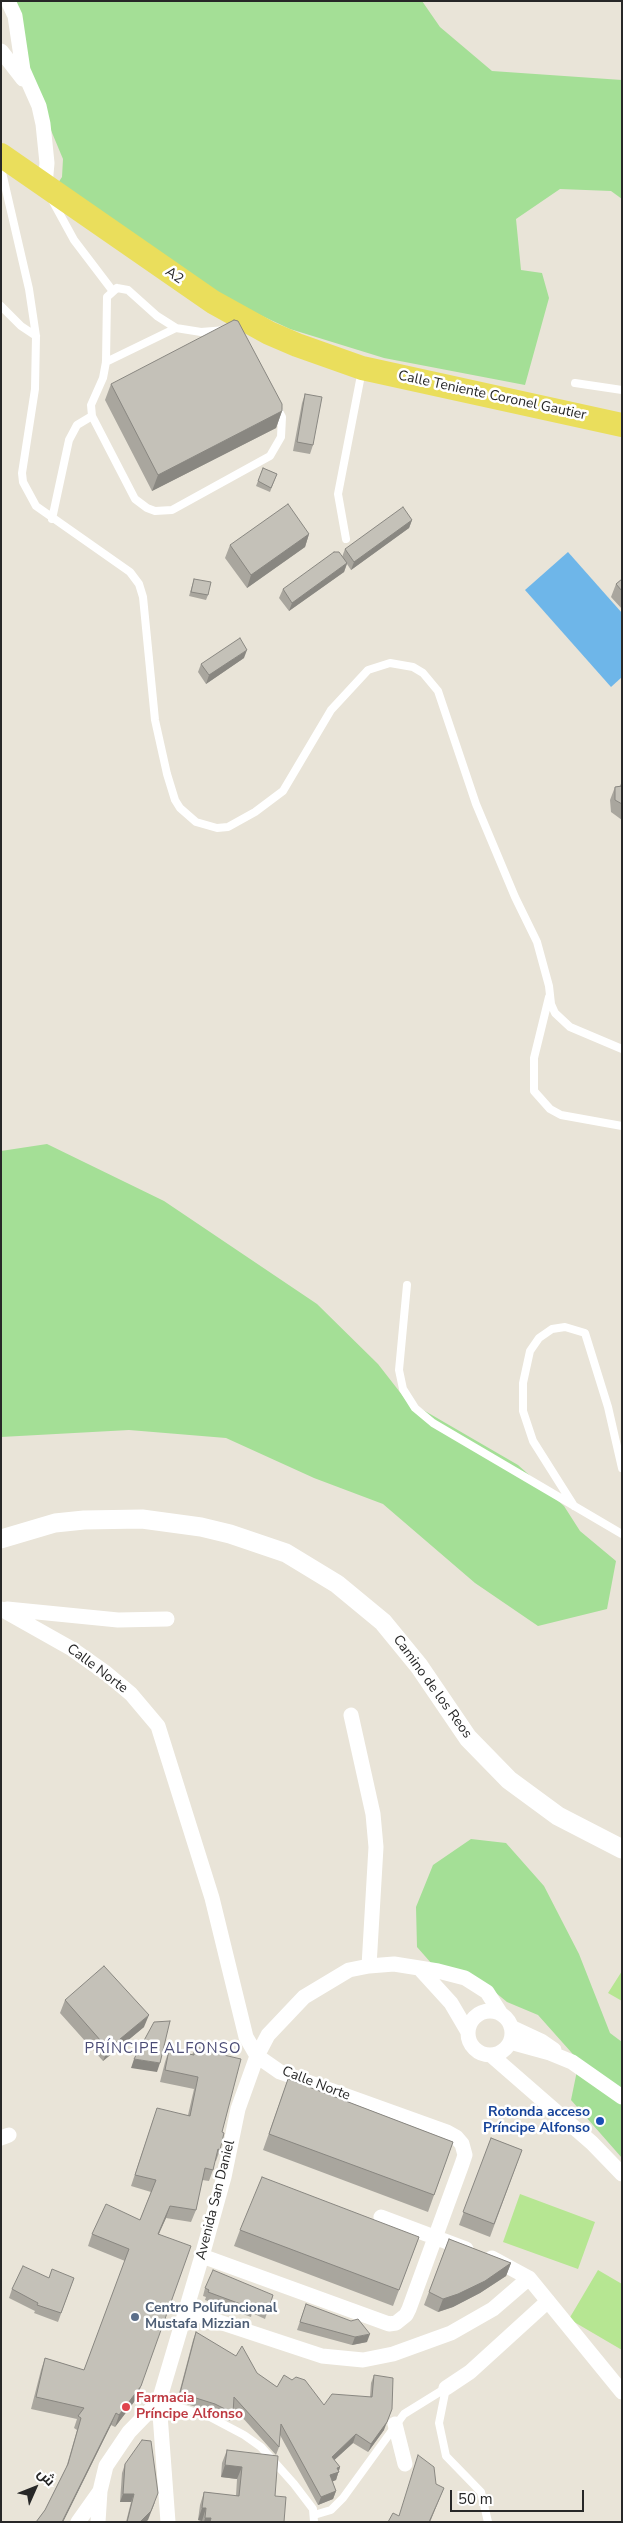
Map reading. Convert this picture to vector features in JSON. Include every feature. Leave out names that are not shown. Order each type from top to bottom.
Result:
[{"type":"main road","name":"A2","points":[[1,155],[227,310],[297,345],[362,368]]},
{"type":"main road","name":"Calle Teniente Coronel Gautier","points":[[362,368],[622,424]]},
{"type":"street","points":[[8,1],[15,16],[19,52],[30,89]]},
{"type":"street","points":[[1,51],[30,89],[39,106],[45,133],[47,163],[45,185]]},
{"type":"street","name":"Camino de los Reos","points":[[1,1539],[55,1523],[84,1520],[142,1519],[201,1527],[239,1536],[286,1553],[338,1584],[383,1622],[419,1666],[468,1738],[509,1780],[558,1816],[622,1849]]},
{"type":"street","points":[[1,1608],[118,1620],[167,1620]]},
{"type":"street","name":"Calle Norte","points":[[1,1608],[106,1673],[130,1694],[158,1726],[212,1898],[246,2037],[257,2056],[280,2072],[456,2136],[462,2144],[465,2155],[406,2315],[396,2323],[389,2324],[202,2256]]},
{"type":"street","points":[[351,1715],[373,1814],[376,1847],[368,1966]]},
{"type":"street","name":"Avenida San Daniel","points":[[98,2522],[100,2491],[106,2466],[129,2432],[159,2402],[224,2177],[238,2109],[257,2056],[268,2035],[304,1997],[349,1970],[368,1966],[394,1964],[452,1974],[477,1984],[494,2001],[501,2014]]},
{"type":"street","points":[[420,1969],[451,2003],[468,2032],[472,2046],[477,2051],[491,2055],[592,2143],[622,2174]]},
{"type":"street","points":[[468,2032],[469,2026],[477,2015],[489,2011],[501,2014],[511,2027],[541,2041],[622,2097]]},
{"type":"street","points":[[491,2055],[502,2051],[510,2042],[511,2027]]},
{"type":"street","points":[[510,2042],[550,2053],[572,2062]]},
{"type":"street","points":[[381,2217],[494,2259],[529,2278],[622,2392]]},
{"type":"street","points":[[186,2311],[322,2356],[363,2360],[393,2354],[451,2333],[493,2309],[529,2278]]},
{"type":"street","points":[[446,2388],[470,2372],[548,2301]]},
{"type":"street","points":[[159,2402],[168,2522]]},
{"type":"street","points":[[395,2424],[405,2464]]},
{"type":"street","points":[[78,2522],[100,2491]]},
{"type":"lane","points":[[1,168],[29,289],[36,336],[35,389],[22,473],[23,482],[30,499],[52,519],[130,572],[139,584],[143,597],[151,690],[161,749],[175,800],[187,816],[196,822],[217,828],[228,827],[255,812],[283,791],[331,710],[368,670],[378,665],[402,664],[413,667],[432,681],[438,690],[456,748],[495,851],[537,942],[549,986],[549,995],[534,1058],[534,1091],[546,1105],[560,1115],[622,1126]]},
{"type":"lane","points":[[45,185],[74,240],[112,290]]},
{"type":"lane","points":[[123,288],[128,290],[157,316],[176,328],[201,332],[226,330],[236,333],[282,417],[281,437],[270,456],[172,510],[155,511],[147,508],[135,499],[92,416],[91,405],[103,378],[106,362],[107,297],[112,290],[123,288]]},
{"type":"lane","points":[[1,306],[21,326],[36,336]]},
{"type":"lane","points":[[106,362],[176,328]]},
{"type":"lane","points":[[346,539],[338,494],[362,368]]},
{"type":"lane","points":[[575,383],[622,390]]},
{"type":"lane","points":[[52,519],[69,440],[77,426],[92,416]]},
{"type":"lane","points":[[549,995],[555,1013],[570,1027],[622,1049]]},
{"type":"lane","points":[[407,1285],[399,1370],[403,1389],[414,1408],[433,1423],[622,1534]]},
{"type":"lane","points":[[574,1506],[533,1441],[523,1410],[523,1383],[530,1352],[539,1338],[552,1329],[565,1327],[584,1333],[608,1407],[622,1468]]},
{"type":"lane","points":[[159,2402],[210,2417],[261,2447],[294,2484],[314,2518],[331,2510],[343,2498],[373,2459],[395,2424],[416,2405],[446,2388]]},
{"type":"lane","points":[[446,2388],[439,2423],[446,2456],[481,2492],[488,2522]]},
{"type":"green space","points":[[3,1],[422,1],[440,27],[492,71],[622,80],[622,199],[611,191],[560,189],[516,219],[521,270],[542,273],[549,298],[525,385],[384,358],[290,329],[211,292],[56,186],[62,177],[63,159],[17,49]]},
{"type":"green space","points":[[47,1144],[164,1201],[317,1304],[378,1364],[406,1400],[518,1465],[564,1506],[580,1531],[616,1561],[607,1609],[538,1626],[475,1583],[383,1504],[314,1478],[226,1438],[129,1430],[1,1437],[1,1151]]},
{"type":"green space","points":[[471,1839],[506,1843],[544,1886],[579,1954],[610,2033],[622,2042],[622,2158],[571,2100],[579,2061],[538,2015],[507,2002],[490,1988],[439,1972],[417,1947],[416,1907],[433,1865]]},
{"type":"green space","points":[[622,1971],[622,2001],[608,1993]]},
{"type":"green space","points":[[520,2194],[595,2222],[578,2269],[503,2242]]},
{"type":"green space","points":[[598,2270],[622,2284],[622,2350],[569,2319]]},
{"type":"water","points":[[568,552],[622,613],[622,677],[611,687],[525,590]]},
{"type":"building","points":[[234,320],[238,321],[282,404],[282,411],[158,475],[111,384]]},
{"type":"building","points":[[305,394],[322,397],[313,445],[297,442]]},
{"type":"building","points":[[263,468],[277,474],[271,488],[258,481]]},
{"type":"building","points":[[288,504],[309,534],[251,575],[230,545]]},
{"type":"building","points":[[403,507],[412,520],[354,562],[345,549]]},
{"type":"building","points":[[334,552],[339,552],[347,563],[292,603],[283,589]]},
{"type":"building","points":[[194,579],[211,582],[208,595],[191,592]]},
{"type":"building","points":[[622,579],[622,591],[616,584]]},
{"type":"building","points":[[240,638],[247,650],[209,675],[201,664]]},
{"type":"building","points":[[622,786],[622,804],[615,800],[615,787]]},
{"type":"building","points":[[104,1966],[149,2015],[108,2049],[65,2000]]},
{"type":"building","points":[[170,2021],[160,2063],[134,2059],[154,2022]]},
{"type":"building","points":[[195,2047],[241,2059],[222,2132],[224,2133],[220,2150],[218,2149],[213,2170],[205,2168],[196,2210],[170,2206],[158,2234],[191,2246],[141,2386],[119,2415],[116,2413],[62,2522],[36,2522],[45,2510],[68,2464],[81,2418],[78,2416],[84,2408],[36,2397],[45,2358],[84,2370],[129,2249],[92,2234],[106,2204],[140,2220],[156,2180],[135,2175],[157,2108],[190,2116],[198,2077],[165,2070],[169,2050],[194,2055]]},
{"type":"building","points":[[288,2079],[453,2142],[434,2195],[269,2134]]},
{"type":"building","points":[[491,2138],[522,2150],[494,2224],[463,2212]]},
{"type":"building","points":[[262,2177],[419,2237],[399,2290],[240,2230]]},
{"type":"building","points":[[449,2239],[511,2263],[485,2281],[443,2299],[429,2292]]},
{"type":"building","points":[[23,2266],[49,2278],[52,2269],[74,2278],[61,2313],[37,2305],[38,2303],[12,2289]]},
{"type":"building","points":[[213,2270],[273,2295],[268,2311],[255,2305],[254,2309],[208,2292],[209,2290],[205,2288]]},
{"type":"building","points":[[306,2304],[351,2321],[358,2319],[370,2334],[355,2337],[300,2322]]},
{"type":"building","points":[[196,2332],[236,2356],[242,2346],[257,2373],[277,2387],[284,2375],[292,2380],[296,2377],[305,2380],[324,2405],[332,2394],[372,2397],[374,2375],[393,2378],[392,2409],[387,2422],[371,2444],[356,2434],[332,2457],[340,2467],[337,2468],[339,2472],[330,2475],[336,2491],[321,2497],[281,2424],[279,2447],[234,2397],[233,2413],[215,2404],[180,2393]]},
{"type":"building","points":[[142,2440],[151,2441],[158,2493],[151,2511],[140,2522],[127,2522],[134,2494],[123,2494],[125,2464]]},
{"type":"building","points":[[227,2450],[278,2456],[275,2496],[286,2497],[284,2522],[210,2522],[211,2518],[205,2518],[206,2508],[202,2508],[204,2492],[239,2496],[242,2467],[225,2465]]},
{"type":"building","points":[[418,2455],[434,2467],[436,2484],[444,2488],[429,2522],[388,2522],[393,2513],[399,2516]]},
{"type":"place","name":"Rotonda acceso Príncipe Alfonso","points":[[600,2121]]},
{"type":"place","name":"Centro Polifuncional Mustafa Mizzian","points":[[135,2317]]},
{"type":"place","name":"Farmacia Príncipe Alfonso","points":[[126,2407]]},
{"type":"district","name":"PRÍNCIPE ALFONSO","points":[[163,2049]]}]
